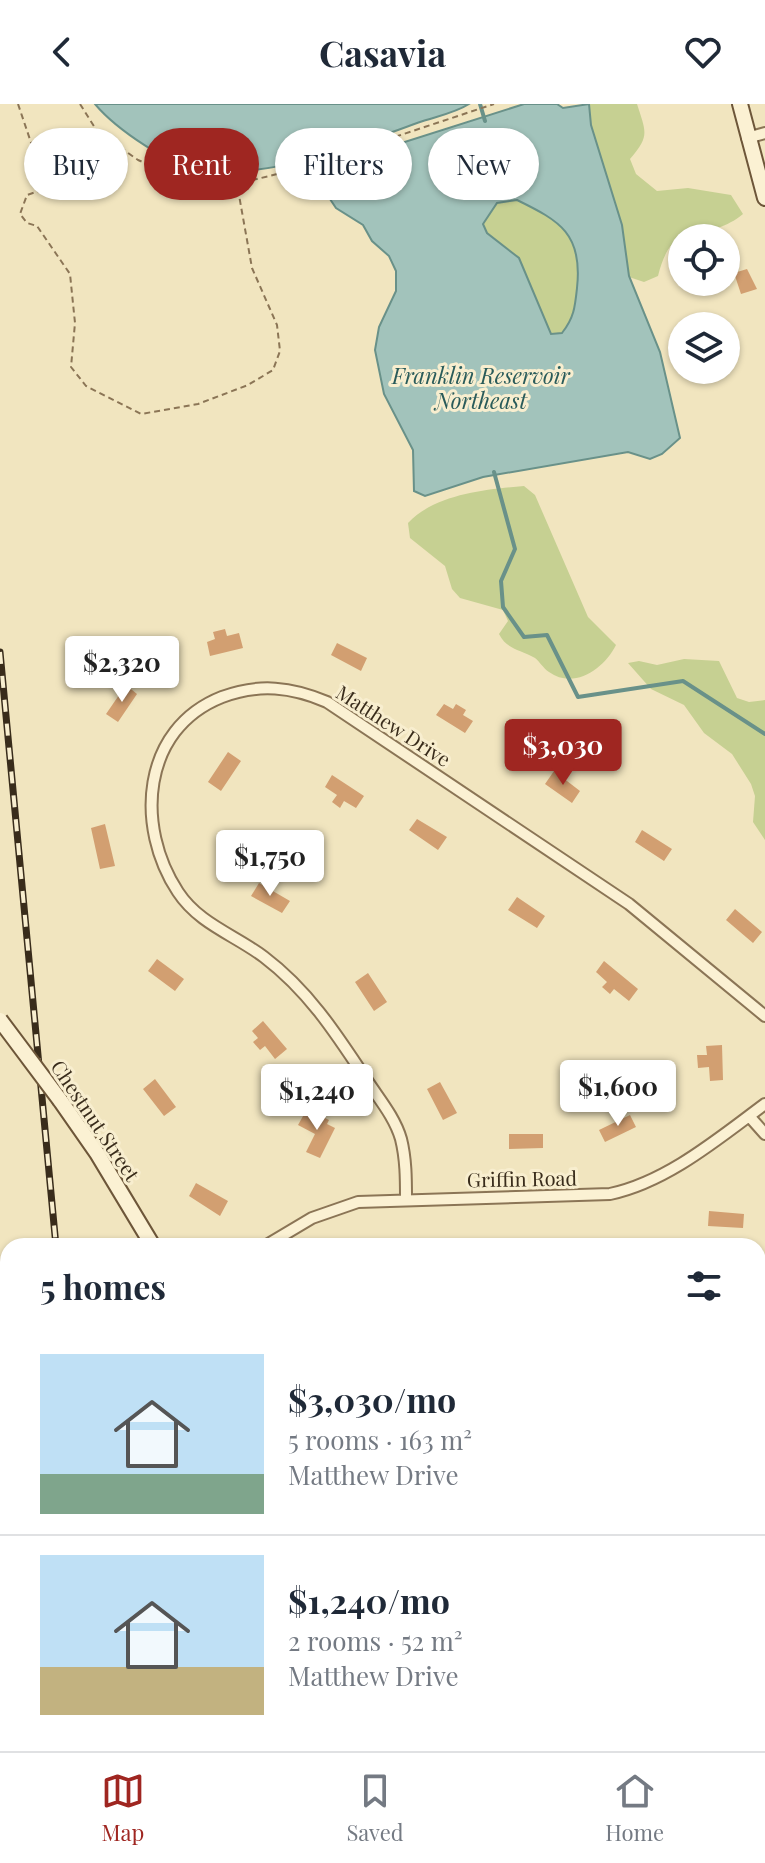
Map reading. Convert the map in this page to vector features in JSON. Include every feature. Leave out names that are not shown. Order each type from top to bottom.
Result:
[{"type":"main road","points":[[740,104],[765,198]]},
{"type":"main road","name":"Chestnut Street","points":[[0,1020],[97,1153],[148,1238]]},
{"type":"street","points":[[747,138],[765,133]]},
{"type":"street","name":"Matthew Drive","points":[[406,1199],[403,1150],[393,1119],[318,1008],[282,971],[191,909],[173,884],[156,847],[149,801],[160,762],[182,726],[212,701],[247,689],[272,687],[303,692],[327,702],[629,904],[765,1016]]},
{"type":"street","name":"Griffin Road","points":[[279,1238],[326,1212],[358,1202],[610,1194],[628,1190],[673,1167],[765,1104]]},
{"type":"street","points":[[749,1116],[765,1134]]},
{"type":"path","points":[[18,104],[45,184],[42,190],[27,195],[20,214],[27,223],[37,226],[70,274],[75,323],[71,367],[86,386],[141,414],[198,404],[248,385],[273,370],[280,351],[277,325],[252,268],[240,200]]},
{"type":"path","points":[[80,104],[107,141],[144,162]]},
{"type":"path","points":[[259,178],[307,166],[492,105]]},
{"type":"green space","points":[[589,104],[637,104],[644,133],[641,145],[630,159],[636,174],[657,191],[688,188],[731,195],[743,214],[726,224],[668,224],[668,251],[658,276],[644,282],[629,277],[622,225],[591,125]]},
{"type":"green space","points":[[517,200],[556,223],[572,242],[578,270],[575,307],[562,333],[551,334],[519,258],[487,233],[483,223],[497,203]]},
{"type":"green space","points":[[524,486],[535,495],[588,617],[616,645],[596,669],[578,678],[559,677],[535,658],[506,643],[499,634],[508,621],[503,610],[460,598],[452,589],[445,566],[410,538],[408,523],[432,505],[478,491]]},
{"type":"green space","points":[[684,659],[719,661],[737,698],[749,702],[765,700],[765,840],[753,822],[755,796],[751,784],[732,754],[704,733],[684,705],[651,689],[628,663],[639,661],[657,665]]},
{"type":"water","points":[[95,104],[469,104],[403,128],[275,128],[275,167],[259,170],[259,128],[144,128],[144,144],[128,133],[128,128],[121,128]]},
{"type":"water","name":"Franklin Reservoir Northeast","points":[[524,104],[557,104],[563,108],[589,104],[591,125],[622,225],[629,276],[660,352],[680,438],[662,454],[650,459],[628,452],[483,477],[425,496],[414,491],[413,450],[384,394],[375,350],[379,327],[396,291],[396,271],[389,256],[372,241],[363,225],[336,208],[331,200],[412,200],[412,140],[428,135],[428,200],[517,200],[539,200],[539,128],[449,128]],"holes":[[[517,200],[545,215],[565,232],[576,254],[575,307],[562,333],[551,334],[519,258],[487,233],[483,224],[497,203]]]},
{"type":"building","points":[[747,269],[757,289],[741,294],[740,271]]},
{"type":"building","points":[[225,629],[227,636],[239,633],[243,648],[210,656],[207,642],[215,639],[213,632]]},
{"type":"building","points":[[337,643],[367,658],[361,671],[331,655]]},
{"type":"building","points":[[126,685],[137,694],[118,722],[106,714]]},
{"type":"building","points":[[444,704],[453,709],[456,704],[466,710],[463,715],[473,721],[465,733],[436,715]]},
{"type":"building","points":[[228,752],[241,761],[221,791],[208,782]]},
{"type":"building","points":[[554,771],[580,791],[572,803],[545,784]]},
{"type":"building","points":[[332,775],[364,796],[356,808],[344,801],[340,808],[332,802],[337,795],[325,787]]},
{"type":"building","points":[[417,819],[447,837],[438,850],[409,830]]},
{"type":"building","points":[[105,824],[115,866],[100,869],[91,828]]},
{"type":"building","points":[[642,830],[672,849],[664,861],[635,842]]},
{"type":"building","points":[[259,883],[290,901],[282,913],[251,896]]},
{"type":"building","points":[[517,897],[545,916],[537,928],[508,910]]},
{"type":"building","points":[[735,909],[762,932],[753,943],[726,920]]},
{"type":"building","points":[[157,959],[184,979],[175,991],[148,971]]},
{"type":"building","points":[[604,961],[638,989],[629,1001],[614,989],[610,994],[602,987],[607,982],[596,972]]},
{"type":"building","points":[[368,973],[387,1002],[374,1011],[355,982]]},
{"type":"building","points":[[263,1021],[287,1049],[275,1059],[265,1046],[260,1050],[253,1042],[258,1038],[252,1031]]},
{"type":"building","points":[[722,1045],[723,1080],[710,1081],[709,1067],[698,1068],[697,1055],[707,1055],[706,1046]]},
{"type":"building","points":[[155,1079],[176,1107],[164,1116],[143,1089]]},
{"type":"building","points":[[440,1082],[457,1113],[443,1120],[427,1089]]},
{"type":"building","points":[[307,1109],[329,1120],[327,1124],[335,1128],[320,1158],[306,1152],[315,1134],[298,1125]]},
{"type":"building","points":[[630,1115],[636,1127],[605,1142],[599,1130]]},
{"type":"building","points":[[509,1134],[543,1134],[543,1148],[509,1149]]},
{"type":"building","points":[[196,1183],[228,1201],[220,1216],[189,1196]]},
{"type":"building","points":[[709,1211],[744,1214],[743,1228],[708,1226]]},
{"type":"waterway","points":[[480,104],[485,121]]},
{"type":"waterway","points":[[494,472],[515,549],[501,581],[503,607],[524,637],[547,635],[578,697],[683,681],[765,734]]},
{"type":"railway","points":[[0,652],[55,1238]]}]
